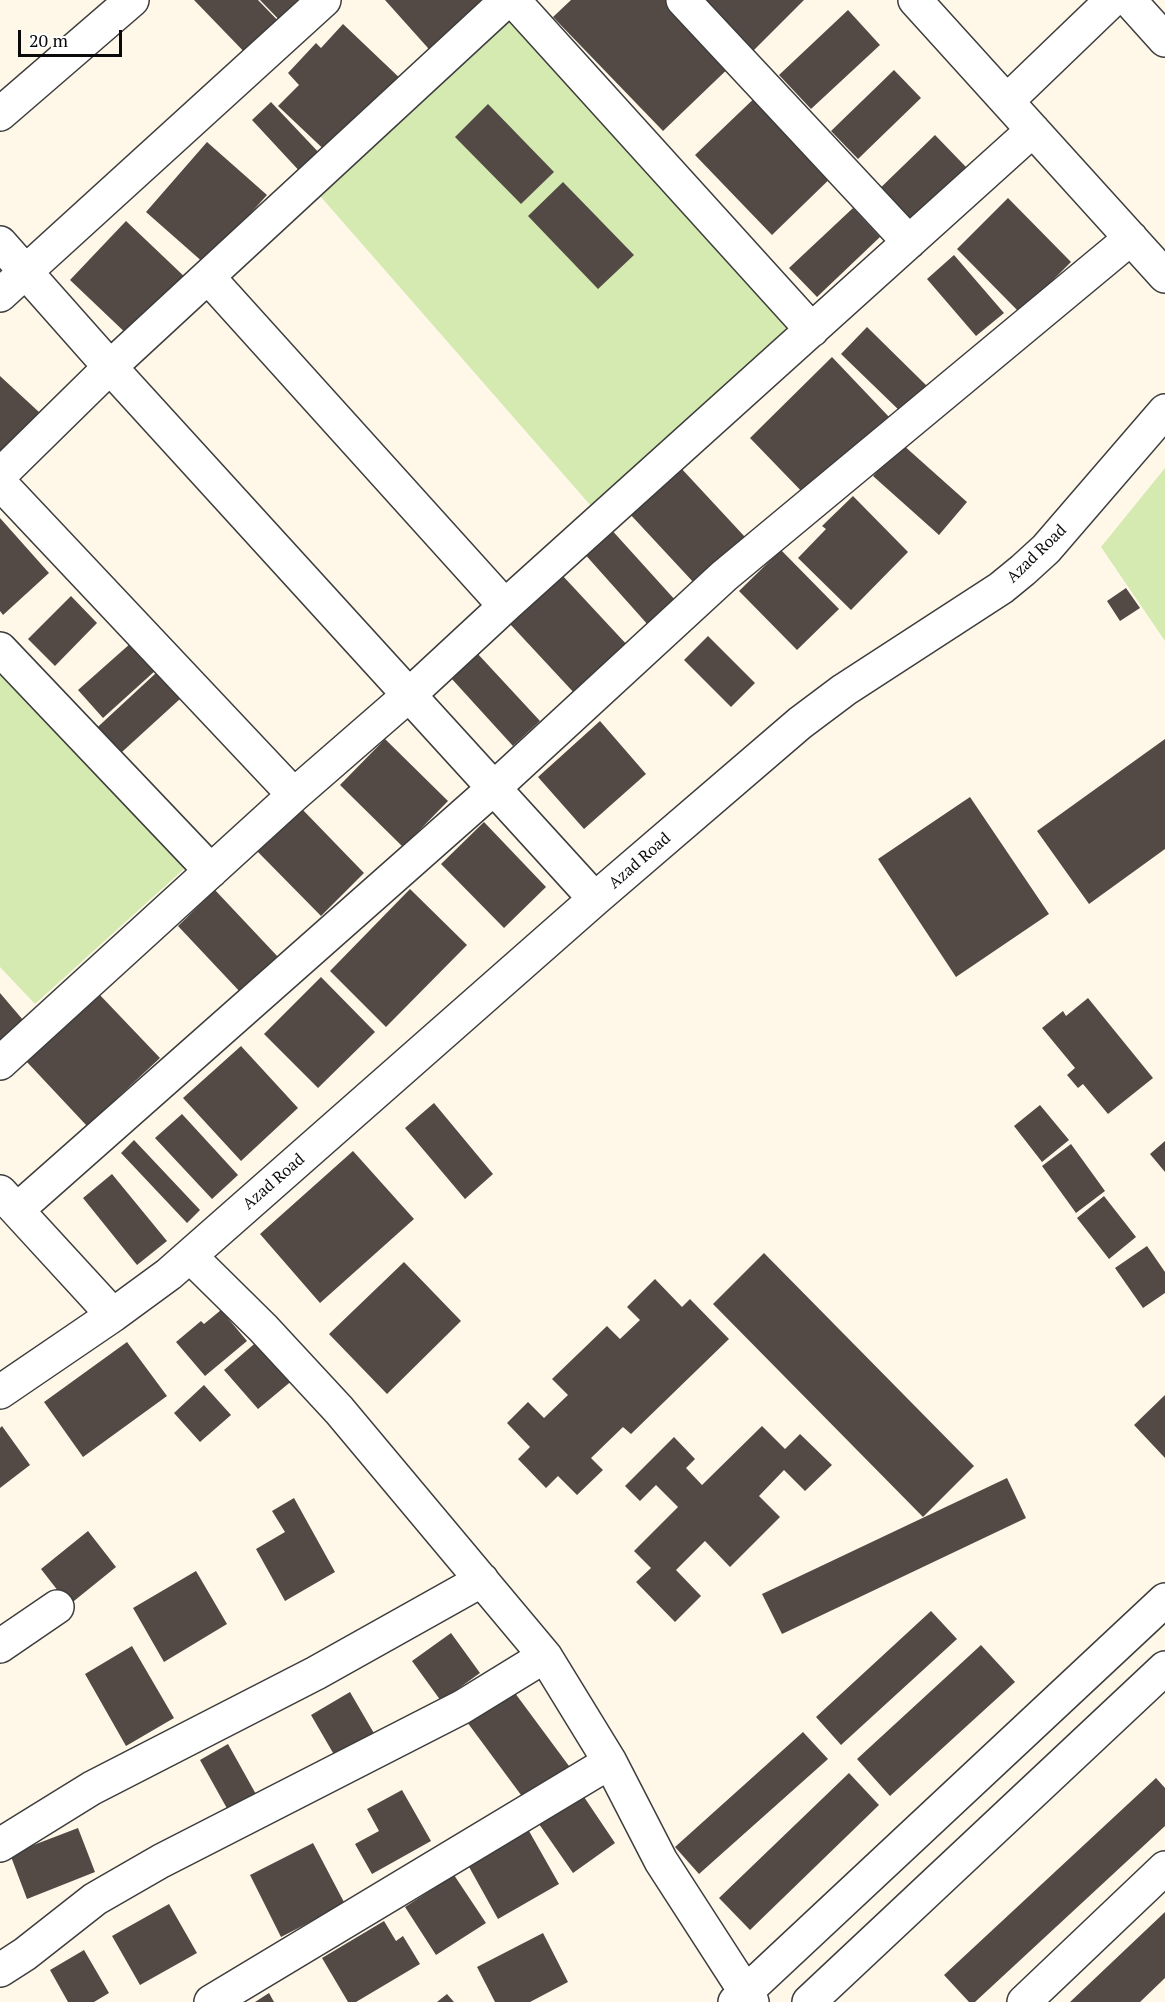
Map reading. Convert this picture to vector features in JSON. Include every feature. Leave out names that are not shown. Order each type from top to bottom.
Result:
[{"type":"street","points":[[0,114],[132,0]]},
{"type":"street","points":[[0,295],[324,0]]},
{"type":"street","points":[[0,475],[110,367],[507,0]]},
{"type":"street","points":[[513,0],[812,330]]},
{"type":"street","points":[[683,0],[909,242]]},
{"type":"street","points":[[915,0],[1165,276]]},
{"type":"street","points":[[1007,101],[1112,0]]},
{"type":"street","points":[[1129,0],[1165,40]]},
{"type":"street","points":[[0,1063],[294,795],[409,695],[1033,130]]},
{"type":"street","points":[[113,1315],[8,1201],[494,788],[724,576],[1131,238]]},
{"type":"street","points":[[0,243],[110,367],[596,899]]},
{"type":"street","points":[[208,277],[505,606]]},
{"type":"street","name":"Azad Road","points":[[0,1392],[162,1280],[800,723],[844,690],[1001,588],[1023,570],[1046,549],[1165,411]]},
{"type":"street","points":[[0,483],[294,795]]},
{"type":"street","points":[[0,649],[211,871]]},
{"type":"street","points":[[190,1256],[263,1328],[339,1410],[545,1656],[610,1762],[661,1861],[744,1999],[1165,1600]]},
{"type":"street","points":[[0,1845],[92,1788],[316,1673],[482,1580]]},
{"type":"street","points":[[0,1646],[57,1607]]},
{"type":"street","points":[[0,1970],[26,1954],[95,1899],[160,1861],[462,1707],[545,1656]]},
{"type":"street","points":[[809,2002],[1165,1668]]},
{"type":"street","points":[[211,2002],[610,1762]]},
{"type":"street","points":[[1024,2002],[1165,1868]]},
{"type":"green space","points":[[504,9],[796,330],[598,514],[314,189]]},
{"type":"green space","points":[[1165,468],[1165,641],[1101,547]]},
{"type":"green space","points":[[0,657],[196,858],[35,1004],[0,967]]},
{"type":"building","points":[[194,0],[258,0],[285,28],[252,60]]},
{"type":"building","points":[[260,0],[314,0],[286,27]]},
{"type":"building","points":[[385,0],[483,0],[490,8],[436,57]]},
{"type":"building","points":[[571,0],[679,0],[737,60],[663,131],[553,17]]},
{"type":"building","points":[[701,0],[804,0],[751,53]]},
{"type":"building","points":[[848,10],[880,45],[811,109],[779,75]]},
{"type":"building","points":[[343,24],[405,83],[333,158],[278,106],[299,85],[288,73],[316,43],[321,48]]},
{"type":"building","points":[[894,70],[921,98],[858,159],[831,131]]},
{"type":"building","points":[[764,89],[840,169],[772,235],[695,155]]},
{"type":"building","points":[[271,102],[323,157],[304,176],[252,120]]},
{"type":"building","points":[[488,104],[554,172],[521,204],[455,137]]},
{"type":"building","points":[[935,135],[966,167],[904,228],[872,196]]},
{"type":"building","points":[[207,142],[267,195],[205,264],[146,212]]},
{"type":"building","points":[[563,182],[634,255],[598,289],[528,216]]},
{"type":"building","points":[[1008,198],[1071,262],[1020,313],[957,249]]},
{"type":"building","points":[[853,208],[880,237],[817,297],[789,268]]},
{"type":"building","points":[[126,221],[188,280],[132,339],[70,280]]},
{"type":"building","points":[[954,255],[1004,313],[976,336],[927,279]]},
{"type":"building","points":[[867,327],[928,387],[903,414],[841,354]]},
{"type":"building","points":[[832,357],[890,418],[808,498],[750,438]]},
{"type":"building","points":[[0,376],[39,412],[0,455]]},
{"type":"building","points":[[902,444],[967,502],[939,535],[873,476]]},
{"type":"building","points":[[680,467],[745,537],[695,584],[629,513]]},
{"type":"building","points":[[853,496],[908,552],[851,610],[798,558],[826,529],[822,526]]},
{"type":"building","points":[[0,518],[49,573],[3,615],[0,611]]},
{"type":"building","points":[[609,527],[676,601],[649,626],[582,551]]},
{"type":"building","points":[[781,550],[839,609],[797,650],[739,591]]},
{"type":"building","points":[[562,575],[629,647],[577,696],[510,624]]},
{"type":"building","points":[[1126,588],[1140,608],[1120,621],[1107,601]]},
{"type":"building","points":[[71,596],[97,623],[55,666],[28,639]]},
{"type":"building","points":[[708,636],[755,683],[731,707],[684,660]]},
{"type":"building","points":[[131,643],[156,670],[103,718],[78,690]]},
{"type":"building","points":[[477,653],[540,721],[513,746],[451,678]]},
{"type":"building","points":[[156,673],[180,699],[111,762],[88,736]]},
{"type":"building","points":[[600,721],[646,774],[584,829],[538,777]]},
{"type":"building","points":[[385,739],[448,801],[403,847],[340,785]]},
{"type":"building","points":[[1165,739],[1165,849],[1089,904],[1037,831]]},
{"type":"building","points":[[970,797],[1049,914],[956,977],[878,859]]},
{"type":"building","points":[[301,808],[364,873],[321,916],[257,851]]},
{"type":"building","points":[[484,822],[546,887],[504,928],[441,864]]},
{"type":"building","points":[[410,889],[467,945],[386,1027],[330,971]]},
{"type":"building","points":[[215,890],[279,958],[242,994],[178,926]]},
{"type":"building","points":[[321,977],[375,1032],[318,1088],[264,1034]]},
{"type":"building","points":[[0,993],[29,1027],[0,1053]]},
{"type":"building","points":[[98,993],[160,1058],[87,1126],[26,1061]]},
{"type":"building","points":[[1088,998],[1153,1078],[1108,1114],[1083,1084],[1078,1088],[1067,1075],[1075,1068],[1042,1028],[1063,1011],[1066,1016]]},
{"type":"building","points":[[241,1046],[298,1108],[241,1161],[183,1098]]},
{"type":"building","points":[[434,1103],[493,1174],[465,1199],[405,1128]]},
{"type":"building","points":[[1040,1105],[1069,1140],[1042,1162],[1014,1126]]},
{"type":"building","points":[[182,1114],[238,1175],[212,1199],[155,1138]]},
{"type":"building","points":[[134,1140],[200,1210],[187,1223],[121,1153]]},
{"type":"building","points":[[1165,1141],[1165,1172],[1150,1154]]},
{"type":"building","points":[[1071,1144],[1105,1191],[1076,1213],[1042,1166]]},
{"type":"building","points":[[353,1151],[414,1219],[320,1303],[260,1234]]},
{"type":"building","points":[[112,1174],[167,1241],[137,1265],[83,1198]]},
{"type":"building","points":[[1104,1196],[1136,1237],[1109,1259],[1077,1218]]},
{"type":"building","points":[[1147,1246],[1165,1272],[1165,1293],[1143,1308],[1115,1268]]},
{"type":"building","points":[[764,1253],[974,1466],[923,1517],[713,1304]]},
{"type":"building","points":[[404,1262],[461,1321],[387,1394],[329,1334]]},
{"type":"building","points":[[655,1279],[682,1307],[690,1299],[729,1339],[631,1434],[623,1427],[591,1458],[603,1470],[577,1495],[558,1476],[546,1488],[518,1459],[530,1447],[507,1423],[528,1402],[544,1418],[568,1395],[552,1379],[607,1326],[620,1339],[640,1320],[627,1307]]},
{"type":"building","points":[[221,1310],[247,1341],[205,1376],[176,1342],[201,1321],[204,1324]]},
{"type":"building","points":[[260,1339],[294,1379],[258,1409],[224,1370]]},
{"type":"building","points":[[127,1342],[167,1396],[83,1457],[44,1402]]},
{"type":"building","points":[[204,1385],[231,1415],[200,1442],[174,1413]]},
{"type":"building","points":[[1165,1395],[1165,1458],[1134,1425]]},
{"type":"building","points":[[2,1426],[30,1465],[0,1488],[0,1428]]},
{"type":"building","points":[[762,1426],[785,1449],[800,1434],[832,1465],[805,1491],[784,1470],[759,1496],[780,1517],[730,1567],[705,1541],[676,1570],[701,1596],[675,1622],[636,1582],[651,1568],[634,1551],[678,1507],[656,1485],[640,1501],[625,1486],[674,1437],[695,1459],[686,1468],[702,1485]]},
{"type":"building","points":[[1007,1478],[1026,1518],[782,1634],[762,1594]]},
{"type":"building","points":[[294,1498],[335,1572],[285,1601],[256,1549],[285,1532],[272,1511]]},
{"type":"building","points":[[88,1531],[116,1567],[69,1605],[41,1569]]},
{"type":"building","points":[[196,1571],[227,1624],[164,1662],[133,1608]]},
{"type":"building","points":[[931,1611],[957,1639],[841,1745],[816,1717]]},
{"type":"building","points":[[451,1633],[480,1673],[441,1701],[412,1661]]},
{"type":"building","points":[[981,1645],[1015,1682],[890,1796],[857,1759]]},
{"type":"building","points":[[132,1646],[174,1718],[126,1746],[85,1674]]},
{"type":"building","points":[[512,1689],[569,1766],[524,1799],[467,1722]]},
{"type":"building","points":[[350,1692],[375,1735],[336,1758],[311,1715]]},
{"type":"building","points":[[803,1732],[828,1759],[699,1874],[675,1847]]},
{"type":"building","points":[[228,1744],[257,1796],[229,1812],[200,1760]]},
{"type":"building","points":[[849,1773],[879,1805],[750,1930],[719,1898]]},
{"type":"building","points":[[1156,1778],[1165,1788],[1165,1826],[975,2002],[969,2002],[944,1975]]},
{"type":"building","points":[[402,1790],[431,1841],[372,1874],[355,1844],[379,1831],[367,1809]]},
{"type":"building","points":[[582,1794],[615,1843],[573,1873],[539,1824]]},
{"type":"building","points":[[78,1828],[95,1872],[27,1899],[10,1854]]},
{"type":"building","points":[[529,1831],[559,1884],[498,1919],[468,1865]]},
{"type":"building","points":[[313,1843],[345,1904],[281,1937],[250,1875]]},
{"type":"building","points":[[454,1875],[486,1923],[436,1955],[405,1907]]},
{"type":"building","points":[[169,1904],[197,1953],[140,1985],[112,1936]]},
{"type":"building","points":[[1165,1912],[1165,1978],[1140,2002],[1070,2002]]},
{"type":"building","points":[[384,1921],[396,1941],[403,1936],[420,1964],[356,2002],[348,2002],[322,1958]]},
{"type":"building","points":[[543,1933],[568,1982],[530,2002],[495,2002],[477,1967]]},
{"type":"building","points":[[84,1950],[109,1993],[94,2002],[68,2002],[50,1970]]},
{"type":"building","points":[[269,1993],[274,2002],[255,2002]]},
{"type":"building","points":[[447,1994],[454,2002],[437,2002]]}]
